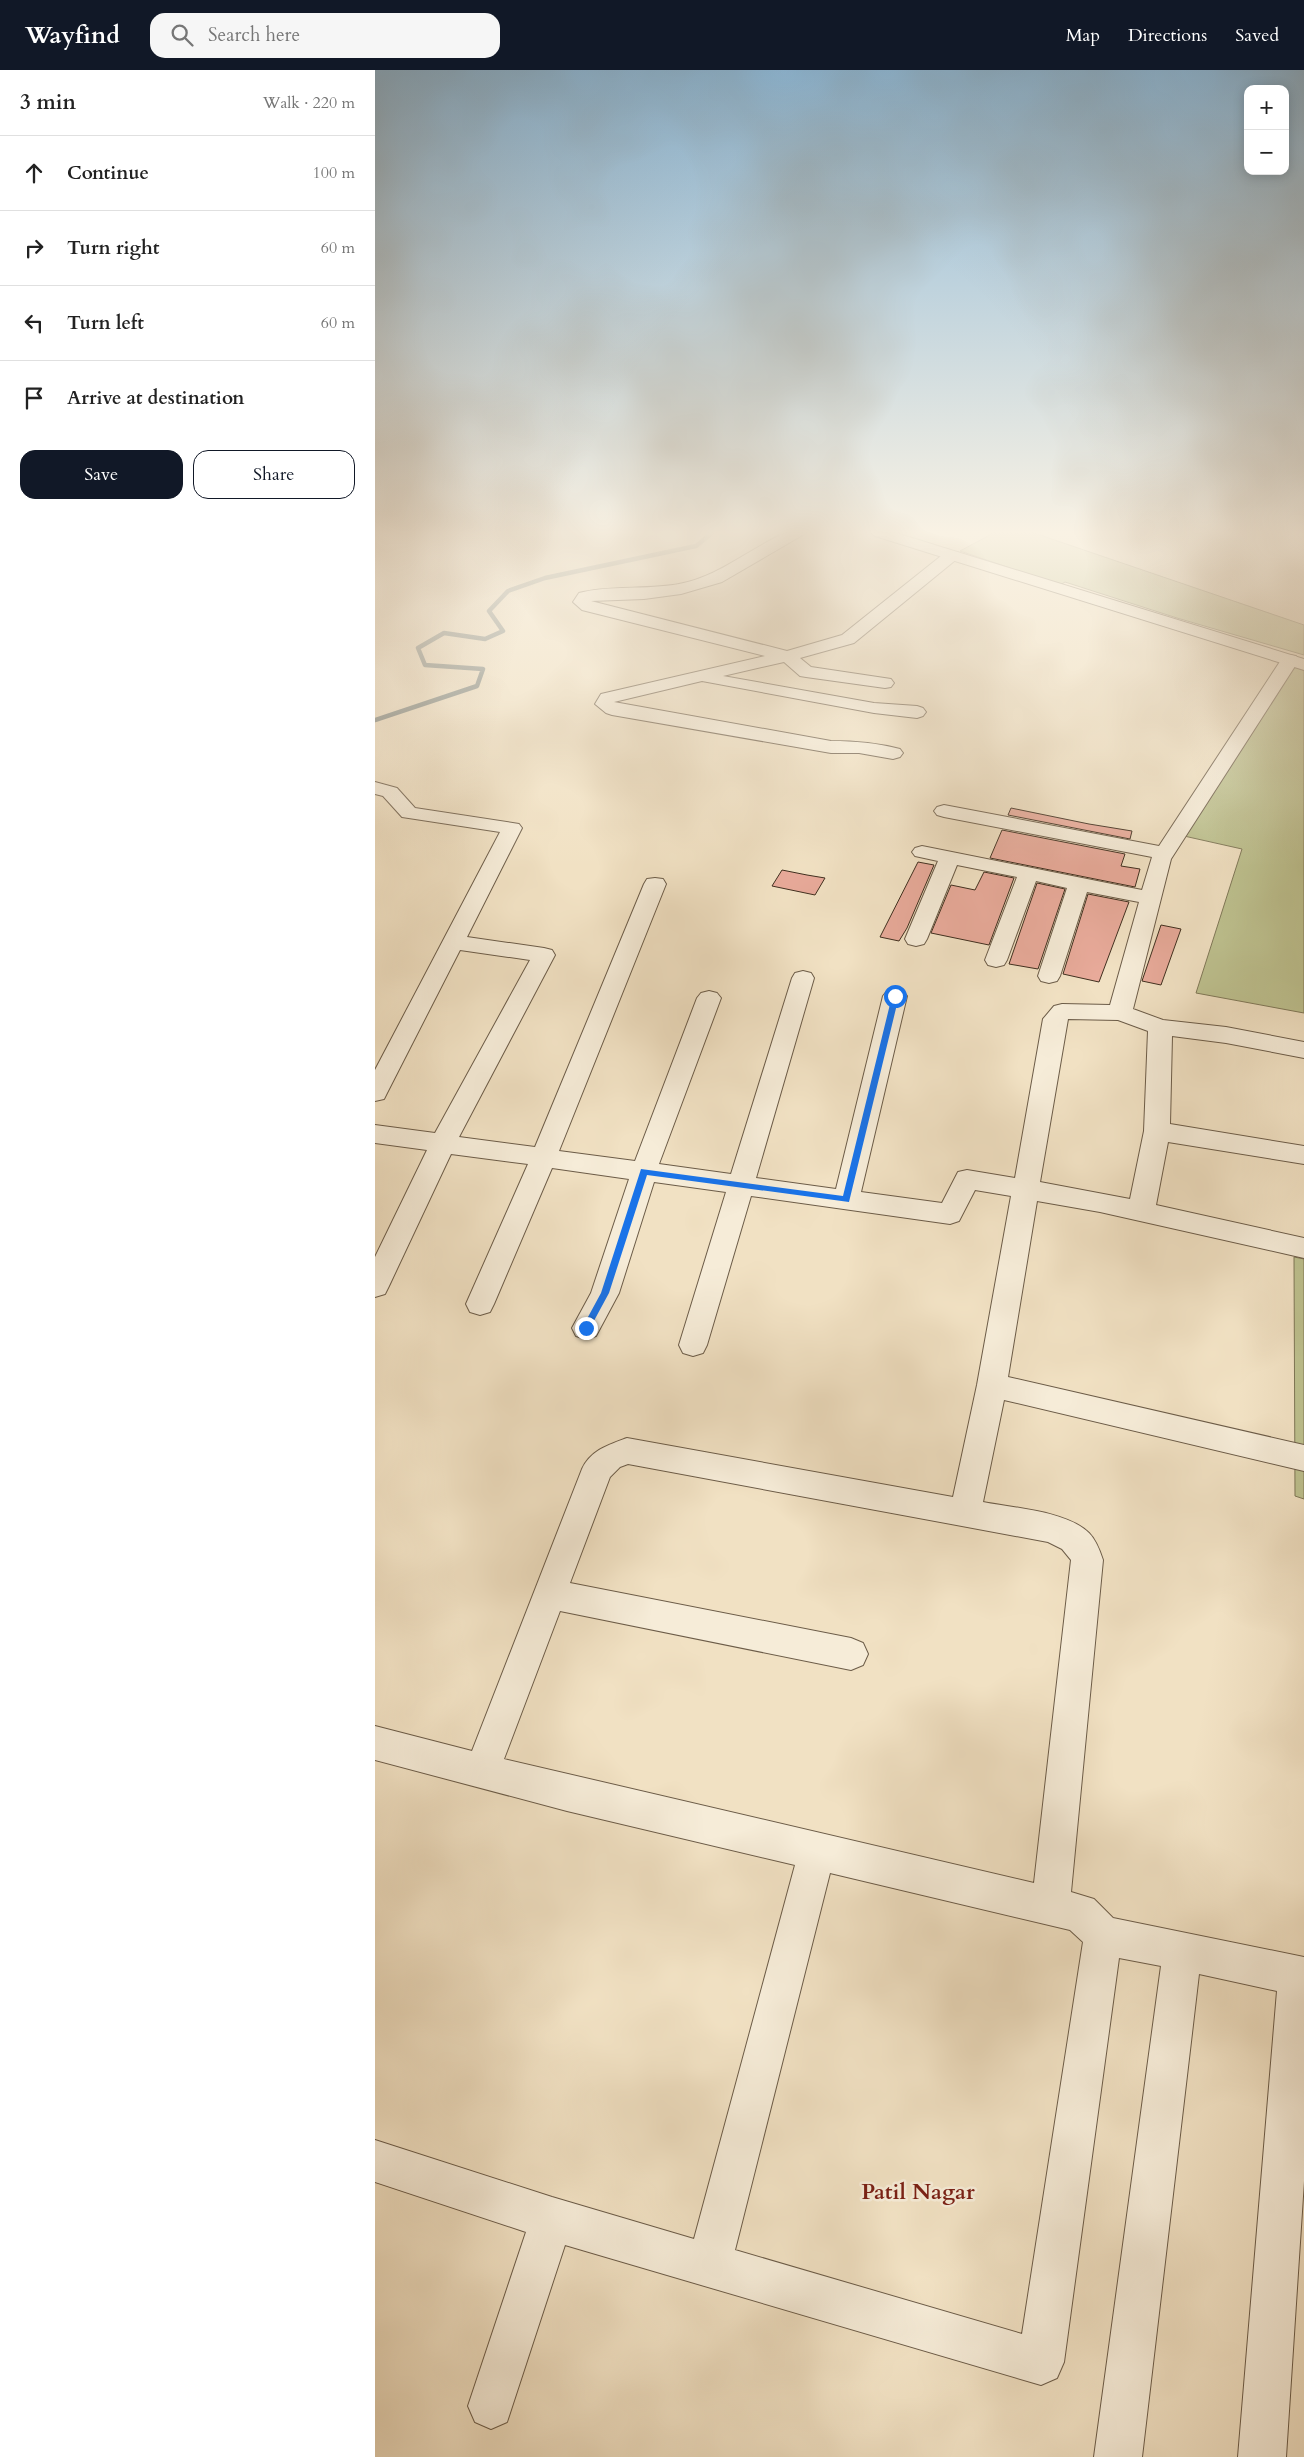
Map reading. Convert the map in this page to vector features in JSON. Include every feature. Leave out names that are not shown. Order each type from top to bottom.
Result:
[{"type":"street","points":[[741,644],[787,656],[806,672],[885,683]]},
{"type":"street","points":[[829,644],[607,698],[605,704],[612,709],[831,747],[859,747],[893,753]]},
{"type":"street","points":[[1120,1013],[1161,859],[1297,663],[1238,644]]},
{"type":"street","points":[[698,677],[874,708],[917,712]]},
{"type":"street","points":[[375,788],[390,792],[409,812],[512,828],[375,1093]]},
{"type":"street","points":[[944,811],[1165,853]]},
{"type":"street","points":[[922,852],[1028,875],[1150,898]]},
{"type":"street","points":[[916,938],[950,858]]},
{"type":"street","points":[[996,960],[1028,875]]},
{"type":"street","points":[[480,1304],[544,1157],[655,884]]},
{"type":"street","points":[[1049,976],[1079,884]]},
{"type":"street","points":[[375,1286],[443,1143],[544,955],[453,942]]},
{"type":"street","points":[[693,1345],[803,978]]},
{"type":"street","points":[[846,1200],[895,996]]},
{"type":"street","points":[[586,1328],[605,1293],[644,1171],[709,998]]},
{"type":"street","points":[[965,1512],[992,1385],[1055,1019],[1062,1011],[1120,1013],[1160,1026],[1304,1050]]},
{"type":"street","points":[[1141,1211],[1157,1131],[1160,1026]]},
{"type":"street","points":[[1157,1131],[1304,1155]]},
{"type":"street","points":[[375,1134],[950,1214],[967,1179],[1141,1211],[1304,1248]]},
{"type":"street","points":[[992,1385],[1304,1458]]},
{"type":"street","points":[[482,1771],[597,1469],[609,1458],[627,1451],[1048,1528],[1076,1540],[1085,1550],[1087,1560],[1051,1906]]},
{"type":"street","points":[[549,1594],[851,1654]]},
{"type":"street","points":[[375,1743],[567,1793],[1080,1912],[1103,1935],[1301,1977],[1262,2457]]},
{"type":"street","points":[[709,2265],[817,1851]]},
{"type":"street","points":[[375,2161],[552,2218],[1041,2362],[1103,1935]]},
{"type":"street","points":[[1118,2457],[1182,1952]]},
{"type":"street","points":[[491,2406],[552,2218]]},
{"type":"green space","points":[[1268,644],[1304,644],[1304,655]]},
{"type":"green space","points":[[1291,664],[1304,667],[1304,1013],[1196,993],[1242,849],[1184,836]]},
{"type":"green space","points":[[1294,1257],[1304,1259],[1304,1499],[1295,1496]]},
{"type":"building","points":[[1011,808],[1132,831],[1130,839],[1008,815]]},
{"type":"building","points":[[1002,830],[1125,854],[1121,866],[1140,869],[1135,887],[990,858]]},
{"type":"building","points":[[918,862],[934,865],[907,928],[899,941],[880,937]]},
{"type":"building","points":[[782,870],[825,878],[815,895],[772,886]]},
{"type":"building","points":[[984,872],[1014,878],[989,945],[931,933],[951,885],[975,890]]},
{"type":"building","points":[[1037,883],[1065,889],[1038,969],[1009,964]]},
{"type":"building","points":[[1088,894],[1129,902],[1099,982],[1063,974]]},
{"type":"building","points":[[1161,925],[1181,929],[1161,985],[1142,981]]},
{"type":"waterway","points":[[375,720],[477,686],[483,669],[425,665],[418,648],[424,644]]},
{"type":"district","name":"Patil Nagar","points":[[918,2191]]},
{"type":"route","points":[[586,1328],[605,1293],[644,1171],[846,1200],[895,996]]}]
